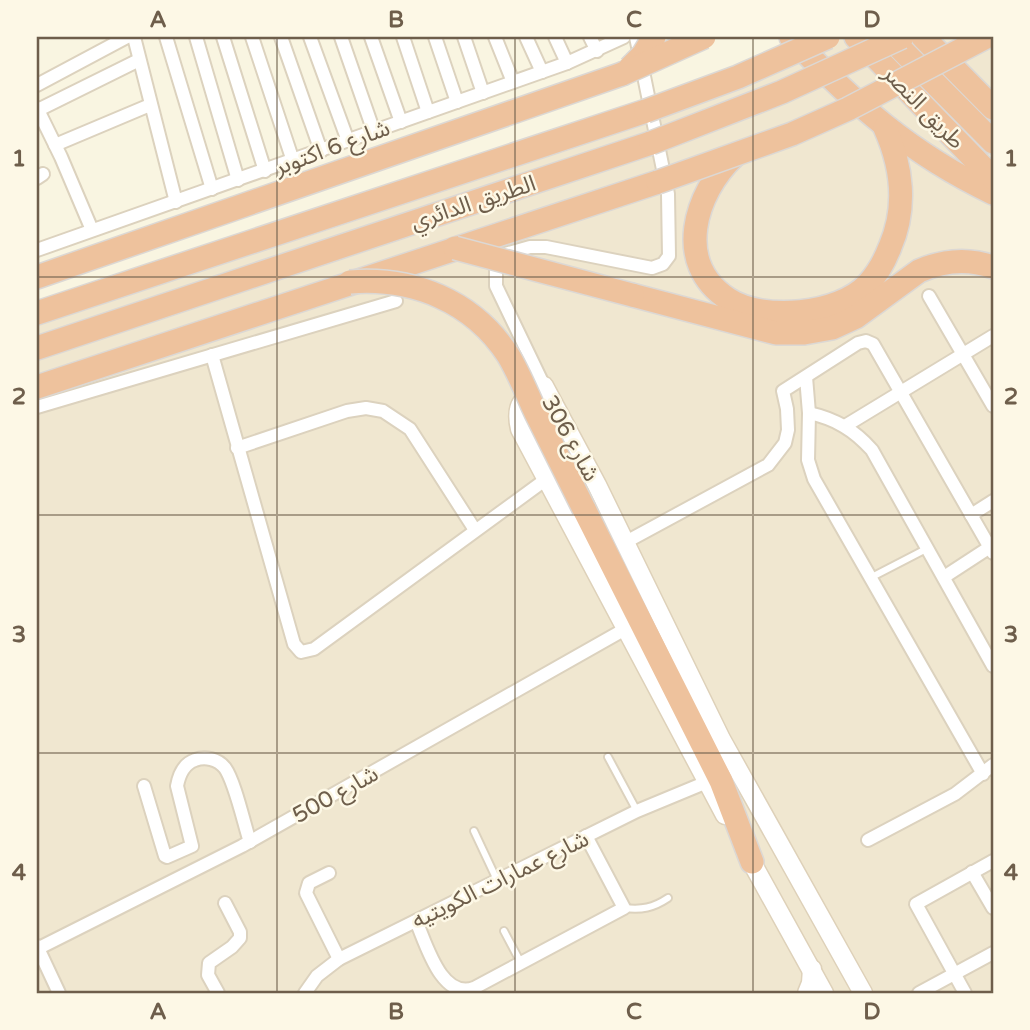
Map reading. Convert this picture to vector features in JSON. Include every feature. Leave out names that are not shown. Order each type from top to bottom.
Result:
[{"type":"highway","points":[[622,74],[638,60],[654,37]]},
{"type":"highway","points":[[37,277],[622,74],[704,37]]},
{"type":"highway","points":[[791,37],[885,128],[947,170],[992,181]]},
{"type":"highway","points":[[813,37],[886,114],[913,137],[992,181]]},
{"type":"highway","name":"الطريق الدائري","points":[[37,313],[646,111],[738,77],[828,37]]},
{"type":"highway","name":"طريق النصر","points":[[856,37],[992,181]]},
{"type":"highway","name":"طريق النصر","points":[[889,37],[993,142]]},
{"type":"highway","name":"الطريق الدائري","points":[[37,348],[651,143],[782,92],[902,37]]},
{"type":"highway","points":[[923,37],[993,108]]},
{"type":"highway","points":[[37,387],[734,156],[848,109],[986,37]]},
{"type":"highway","points":[[734,156],[713,179],[701,203],[694,240],[699,263],[710,283],[727,299],[748,308],[786,312],[814,310],[842,301],[867,285],[878,271],[893,241],[898,224],[901,192],[897,159],[885,128]]},
{"type":"highway","points":[[455,248],[763,330],[790,334],[818,331],[844,323],[930,266],[965,261],[993,267]]},
{"type":"highway","points":[[351,282],[393,282],[433,293],[477,319],[500,344],[721,781],[752,862]]},
{"type":"street","points":[[37,85],[127,37]]},
{"type":"street","points":[[134,37],[176,202]]},
{"type":"street","points":[[166,37],[212,189]]},
{"type":"street","points":[[196,37],[238,180]]},
{"type":"street","points":[[223,37],[265,171]]},
{"type":"street","points":[[252,37],[293,161]]},
{"type":"street","points":[[281,37],[321,151]]},
{"type":"street","points":[[310,37],[348,141]]},
{"type":"street","points":[[341,37],[374,132]]},
{"type":"street","points":[[372,37],[401,122]]},
{"type":"street","points":[[403,37],[428,112]]},
{"type":"street","points":[[435,37],[457,102]]},
{"type":"street","points":[[464,37],[483,93]]},
{"type":"street","points":[[495,37],[513,82]]},
{"type":"street","points":[[526,37],[542,72]]},
{"type":"street","points":[[555,37],[567,62]]},
{"type":"street","points":[[590,37],[597,51]]},
{"type":"street","name":"شارع 6 اكتوبر","points":[[37,250],[542,72],[597,51],[624,37]]},
{"type":"street","points":[[544,386],[496,286],[496,269],[505,254],[530,247],[546,247],[652,268],[663,264],[669,256],[668,194],[636,37]]},
{"type":"street","points":[[92,230],[38,113],[139,60]]},
{"type":"street","points":[[55,145],[150,105]]},
{"type":"street","points":[[929,296],[993,406]]},
{"type":"street","points":[[37,408],[396,301]]},
{"type":"street","points":[[845,426],[993,336]]},
{"type":"street","points":[[624,543],[768,465],[785,443],[788,430],[783,391],[866,341],[873,344],[992,550],[944,577]]},
{"type":"street","points":[[212,355],[294,644],[301,652],[314,649],[545,480]]},
{"type":"street","points":[[806,377],[809,413],[808,460],[814,479],[983,774]]},
{"type":"street","name":"شارع 306","points":[[824,993],[707,782],[520,429],[517,418],[524,397],[544,386],[597,485],[721,739],[863,993]]},
{"type":"street","points":[[237,448],[347,411],[366,408],[383,411],[410,429],[475,530]]},
{"type":"street","points":[[809,413],[829,417],[845,426],[872,450],[993,666]]},
{"type":"street","points":[[971,514],[993,502]]},
{"type":"street","name":"شارع 500","points":[[37,948],[250,842],[627,628]]},
{"type":"street","points":[[144,786],[167,857],[192,846],[177,786],[178,777],[188,763],[205,758],[214,760],[227,770],[250,842]]},
{"type":"street","points":[[869,839],[930,808],[993,765]]},
{"type":"street","name":"شارع عمارات الكويتيه","points":[[305,993],[317,976],[339,959],[637,811],[707,782]]},
{"type":"street","points":[[416,921],[442,977],[454,988],[468,990],[624,908],[586,836]]},
{"type":"street","points":[[965,993],[916,904],[993,861]]},
{"type":"street","points":[[972,872],[993,908]]},
{"type":"street","points":[[329,873],[309,883],[306,893],[339,959]]},
{"type":"street","points":[[218,993],[208,975],[209,962],[232,947],[240,938],[240,932],[225,903]]},
{"type":"street","points":[[37,948],[60,993]]},
{"type":"street","points":[[919,993],[993,953]]},
{"type":"street","points":[[807,993],[812,969]]},
{"type":"lane","points":[[870,578],[928,548]]},
{"type":"lane","points":[[608,757],[637,811]]},
{"type":"lane","points":[[474,831],[497,880]]},
{"type":"lane","points":[[624,908],[639,910],[655,906],[668,898]]},
{"type":"lane","points":[[504,931],[521,963]]},
{"type":"shaded area","points":[[837,37],[993,37],[993,993],[37,993],[37,326],[663,115]]}]
